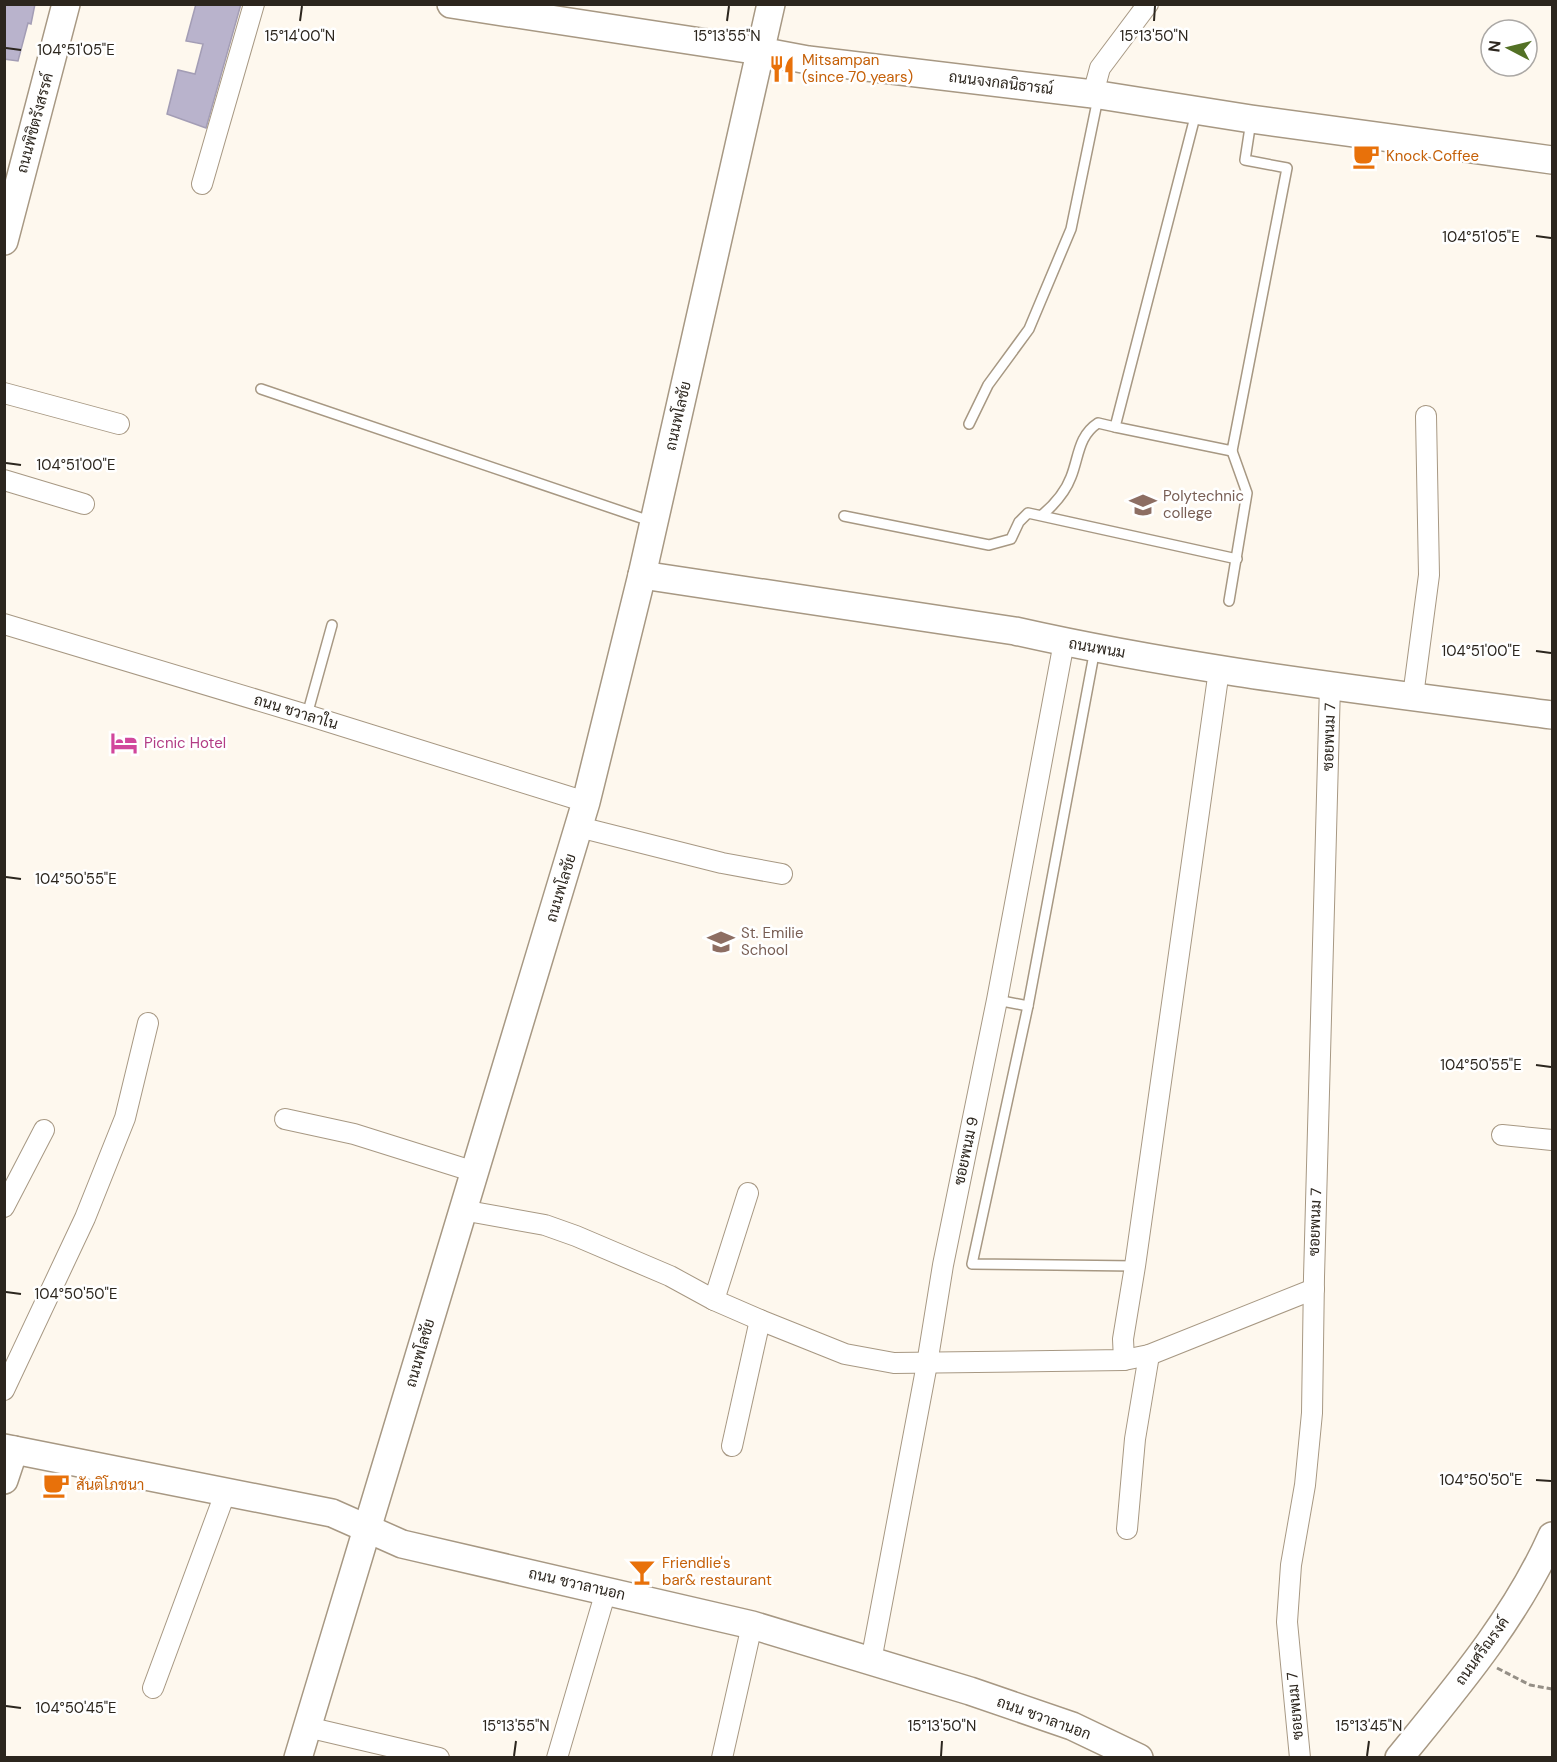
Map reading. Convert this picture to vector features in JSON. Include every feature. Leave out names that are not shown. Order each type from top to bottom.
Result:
[{"type":"street","name":"ถนนพิชิตรังสรรค์","points":[[4,241],[66,4]]},
{"type":"street","points":[[202,184],[254,4]]},
{"type":"street","name":"ถนนจงกลนิธารณ์","points":[[451,4],[808,60],[1096,94],[1251,119],[1552,160]]},
{"type":"street","name":"ถนนพโลชัย","points":[[298,1758],[579,827],[642,575],[771,4]]},
{"type":"street","points":[[1096,94],[1100,68],[1148,4]]},
{"type":"street","points":[[4,393],[118,424]]},
{"type":"street","points":[[1413,696],[1429,575],[1426,416]]},
{"type":"street","points":[[4,480],[84,504]]},
{"type":"street","name":"ถนนพนม","points":[[642,575],[1015,631],[1219,670],[1552,715]]},
{"type":"street","name":"ถนน ชวาลาใน","points":[[4,624],[586,801]]},
{"type":"street","name":"ซอยพนม 9","points":[[871,1661],[927,1364],[943,1264],[997,1000],[1064,642]]},
{"type":"street","points":[[1124,1360],[1124,1339],[1219,670]]},
{"type":"street","name":"ซอยพนม 7","points":[[1299,1758],[1287,1622],[1291,1564],[1305,1485],[1312,1413],[1330,685]]},
{"type":"street","points":[[579,827],[722,863],[782,874]]},
{"type":"street","points":[[4,1390],[85,1218],[125,1119],[148,1023]]},
{"type":"street","points":[[285,1119],[354,1134],[475,1172]]},
{"type":"street","points":[[4,1207],[44,1130]]},
{"type":"street","points":[[1502,1135],[1552,1140]]},
{"type":"street","points":[[714,1300],[748,1193]]},
{"type":"street","points":[[462,1210],[545,1225],[566,1232],[670,1276],[714,1300],[845,1354],[894,1363],[1124,1360],[1149,1355],[1314,1289]]},
{"type":"street","points":[[732,1446],[760,1320]]},
{"type":"street","points":[[1126,1529],[1135,1439],[1149,1355]]},
{"type":"street","points":[[4,1480],[9,1449]]},
{"type":"street","name":"ถนน ชวาลานอก","points":[[9,1449],[332,1513],[402,1544],[752,1626],[970,1691],[1072,1726],[1139,1758]]},
{"type":"street","points":[[153,1688],[226,1491]]},
{"type":"street","name":"ถนนศรีณรงค์","points":[[1399,1758],[1479,1659],[1517,1602],[1543,1557],[1552,1536]]},
{"type":"street","points":[[557,1758],[606,1591]]},
{"type":"street","points":[[722,1758],[752,1626]]},
{"type":"street","points":[[306,1727],[439,1758]]},
{"type":"lane","points":[[969,424],[988,385],[1029,329],[1071,229],[1096,94]]},
{"type":"lane","points":[[1115,426],[1197,111]]},
{"type":"lane","points":[[1229,600],[1247,493],[1232,451],[1287,168],[1245,160],[1251,119]]},
{"type":"lane","points":[[261,389],[654,522]]},
{"type":"lane","points":[[1042,515],[1059,499],[1071,477],[1079,450],[1090,429],[1098,423],[1232,451]]},
{"type":"lane","points":[[844,516],[989,545],[1011,539],[1019,522],[1028,513],[1237,559]]},
{"type":"lane","points":[[307,715],[332,625]]},
{"type":"lane","points":[[1096,647],[1028,1006],[972,1264],[1135,1266]]},
{"type":"lane","points":[[997,1000],[1028,1006]]},
{"type":"path","points":[[1479,1659],[1530,1685],[1552,1689]]},
{"type":"building","points":[[4,4],[35,4],[31,24],[28,23],[18,61],[4,59]]},
{"type":"building","points":[[196,4],[241,4],[206,128],[167,114],[178,70],[195,74],[203,44],[186,41]]},
{"type":"place","name":"Mitsampan (since 70 years)","points":[[782,69]]},
{"type":"place","name":"Knock Coffee","points":[[1366,156]]},
{"type":"place","name":"Polytechnic college","points":[[1143,505]]},
{"type":"place","name":"Picnic Hotel","points":[[124,743]]},
{"type":"place","name":"St. Emilie School","points":[[721,942]]},
{"type":"place","name":"สันติโภชนา","points":[[56,1485]]},
{"type":"place","name":"Friendlie's bar& restaurant","points":[[642,1572]]}]
